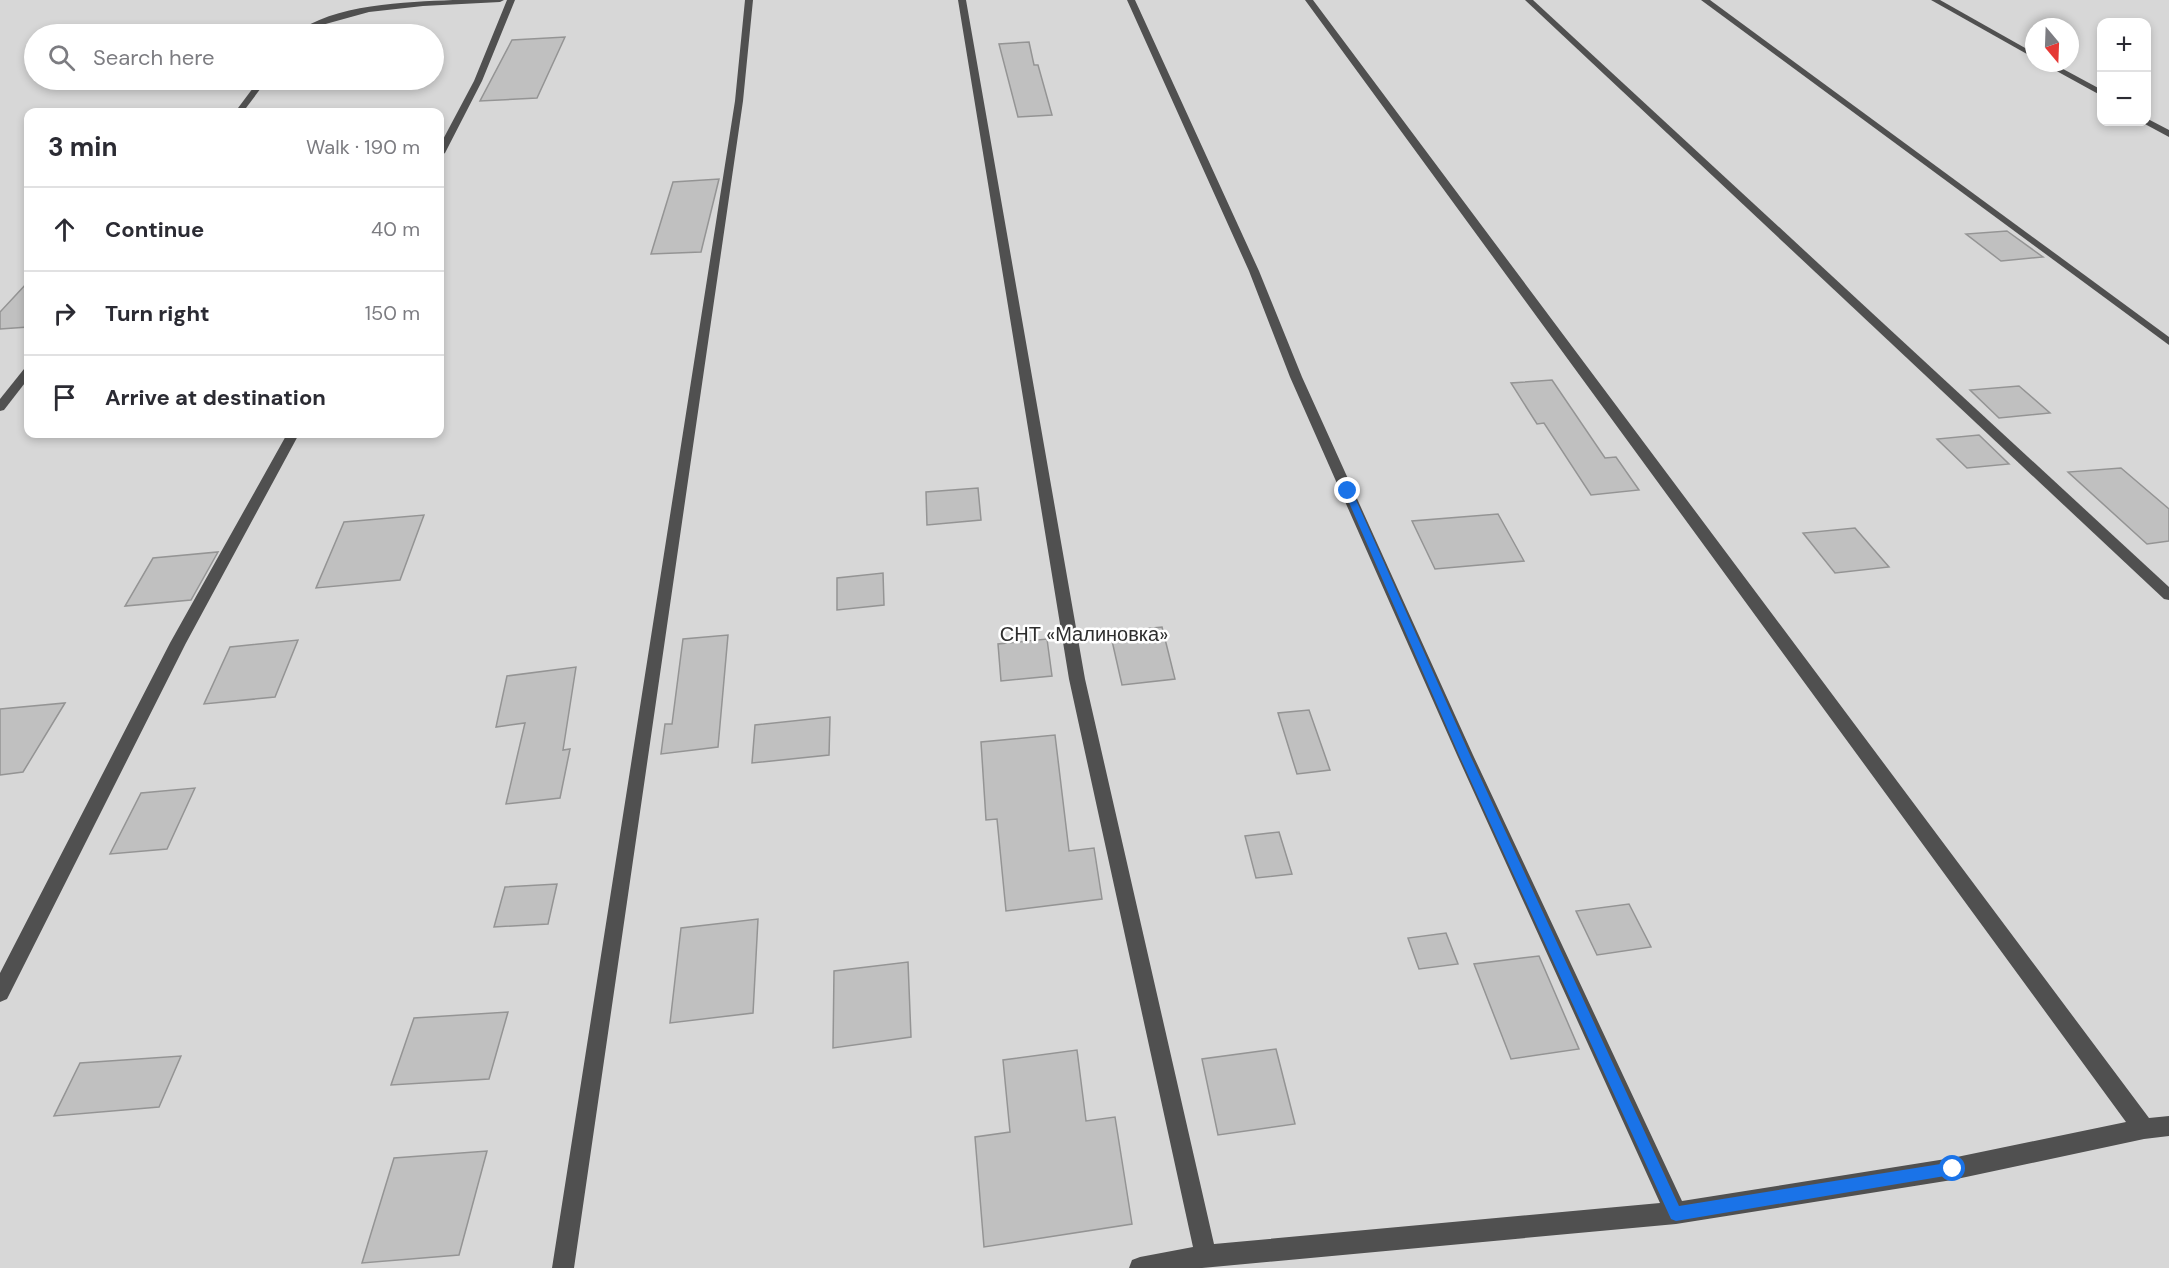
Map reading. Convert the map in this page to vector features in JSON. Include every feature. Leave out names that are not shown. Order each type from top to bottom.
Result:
[{"type":"street","points":[[316,24],[367,9],[500,0]]},
{"type":"street","points":[[444,145],[478,81],[511,0]]},
{"type":"street","points":[[563,1268],[735,125],[748,27],[749,0]]},
{"type":"street","points":[[962,0],[1077,679],[1206,1256]]},
{"type":"street","points":[[1131,0],[1254,271],[1296,377],[1460,744],[1676,1214]]},
{"type":"street","points":[[1309,0],[2144,1129]]},
{"type":"street","points":[[1529,0],[2169,595]]},
{"type":"street","points":[[1705,0],[2169,342]]},
{"type":"street","points":[[1935,0],[2025,51]]},
{"type":"street","points":[[2062,72],[2097,91]]},
{"type":"street","points":[[242,108],[256,90]]},
{"type":"street","points":[[2151,123],[2169,134]]},
{"type":"street","points":[[0,406],[24,377]]},
{"type":"street","points":[[0,993],[178,643],[291,438]]},
{"type":"street","points":[[1140,1268],[1206,1256],[1676,1214],[1953,1169],[2144,1129],[2169,1126]]},
{"type":"green space","name":"СНТ «Малиновка»","points":[[0,0],[2169,0],[2169,1268],[0,1268]]},
{"type":"building","points":[[565,37],[537,98],[480,101],[512,40]]},
{"type":"building","points":[[1029,42],[1034,65],[1038,65],[1052,115],[1018,117],[999,44]]},
{"type":"building","points":[[719,179],[701,252],[651,254],[673,182]]},
{"type":"building","points":[[2007,231],[2043,257],[2001,261],[1966,234]]},
{"type":"building","points":[[24,286],[24,327],[0,329],[0,312]]},
{"type":"building","points":[[1552,380],[1605,458],[1616,457],[1639,490],[1591,495],[1544,423],[1537,424],[1511,383]]},
{"type":"building","points":[[2019,386],[2050,413],[1999,418],[1970,390]]},
{"type":"building","points":[[1979,435],[2009,464],[1967,468],[1937,439]]},
{"type":"building","points":[[2121,468],[2169,509],[2169,541],[2147,544],[2068,472]]},
{"type":"building","points":[[978,488],[981,520],[927,525],[926,492]]},
{"type":"building","points":[[1498,514],[1524,561],[1435,569],[1412,521]]},
{"type":"building","points":[[424,515],[400,580],[316,588],[344,522]]},
{"type":"building","points":[[1855,528],[1889,567],[1835,573],[1803,533]]},
{"type":"building","points":[[218,552],[191,600],[125,606],[153,558]]},
{"type":"building","points":[[883,573],[884,605],[837,610],[837,578]]},
{"type":"building","points":[[1162,627],[1175,679],[1122,685],[1110,632]]},
{"type":"building","points":[[728,635],[718,747],[661,754],[665,724],[672,724],[683,639]]},
{"type":"building","points":[[1047,639],[1052,676],[1001,681],[998,644]]},
{"type":"building","points":[[298,640],[275,697],[204,704],[230,647]]},
{"type":"building","points":[[576,667],[563,750],[570,749],[560,798],[506,804],[525,723],[496,727],[507,676]]},
{"type":"building","points":[[65,703],[23,772],[0,775],[0,709]]},
{"type":"building","points":[[1309,710],[1330,770],[1297,774],[1278,713]]},
{"type":"building","points":[[830,717],[829,755],[752,763],[755,725]]},
{"type":"building","points":[[1055,735],[1069,851],[1094,848],[1102,899],[1006,911],[997,819],[986,820],[981,742]]},
{"type":"building","points":[[195,788],[167,849],[110,854],[141,793]]},
{"type":"building","points":[[1279,832],[1292,874],[1256,878],[1245,836]]},
{"type":"building","points":[[557,884],[548,924],[494,927],[505,887]]},
{"type":"building","points":[[1629,904],[1651,947],[1597,955],[1576,911]]},
{"type":"building","points":[[758,919],[753,1013],[670,1023],[681,928]]},
{"type":"building","points":[[1446,933],[1458,964],[1419,969],[1408,938]]},
{"type":"building","points":[[1539,956],[1579,1049],[1511,1059],[1474,964]]},
{"type":"building","points":[[908,962],[911,1037],[833,1048],[834,971]]},
{"type":"building","points":[[508,1012],[489,1079],[391,1085],[414,1018]]},
{"type":"building","points":[[1276,1049],[1295,1124],[1218,1135],[1202,1059]]},
{"type":"building","points":[[1077,1050],[1086,1121],[1115,1117],[1132,1224],[984,1247],[975,1137],[1010,1132],[1003,1060]]},
{"type":"building","points":[[181,1056],[159,1107],[54,1116],[80,1063]]},
{"type":"building","points":[[487,1151],[459,1255],[362,1263],[394,1158]]},
{"type":"route","points":[[1348,491],[1465,755],[1676,1214],[1953,1169]]}]
